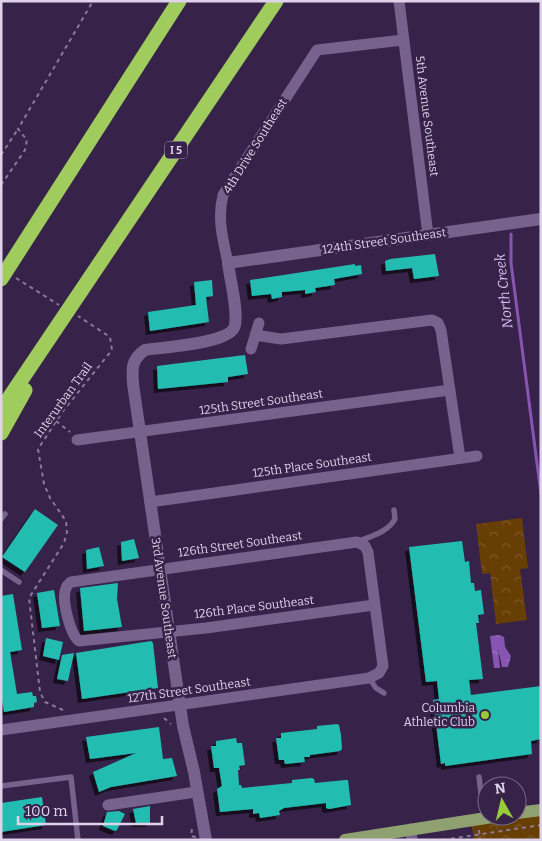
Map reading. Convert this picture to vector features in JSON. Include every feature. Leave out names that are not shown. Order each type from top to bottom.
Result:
[{"type":"highway","points":[[5,277],[179,1]]},
{"type":"highway","name":"I 5","points":[[1,410],[276,1]]},
{"type":"highway","points":[[1,433],[71,304]]},
{"type":"main road","points":[[527,812],[541,810]]},
{"type":"main road","points":[[345,840],[412,834],[477,820]]},
{"type":"street","name":"5th Avenue Southeast","points":[[399,1],[428,235]]},
{"type":"street","name":"4th Drive Southeast","points":[[136,356],[145,350],[218,340],[230,334],[235,327],[236,317],[220,224],[220,209],[224,196],[317,50],[403,40]]},
{"type":"street","name":"124th Street Southeast","points":[[228,263],[541,218]]},
{"type":"street","points":[[256,335],[281,339],[432,320],[438,322],[441,330],[460,458]]},
{"type":"street","points":[[252,349],[259,323]]},
{"type":"street","name":"3rd Avenue Southeast","points":[[136,356],[132,366],[140,432],[179,706],[194,772],[196,792],[206,840]]},
{"type":"street","name":"125th Street Southeast","points":[[77,440],[450,390]]},
{"type":"street","name":"125th Place Southeast","points":[[150,502],[477,456]]},
{"type":"street","points":[[357,542],[365,546],[368,552],[384,666],[374,676]]},
{"type":"street","name":"126th Street Southeast","points":[[79,641],[70,631],[65,594],[66,588],[71,582],[357,542]]},
{"type":"street","name":"126th Place Southeast","points":[[79,641],[169,630],[206,628],[374,605]]},
{"type":"street","name":"127th Street Southeast","points":[[1,730],[179,706],[374,676]]},
{"type":"street","points":[[108,805],[196,792]]},
{"type":"lane","points":[[357,542],[386,529],[392,524],[396,519],[394,510]]},
{"type":"lane","points":[[1,570],[19,582]]},
{"type":"lane","points":[[374,676],[376,688],[384,693]]},
{"type":"lane","points":[[1,786],[71,777],[76,839]]},
{"type":"path","points":[[1,155],[93,1]]},
{"type":"path","points":[[1,185],[24,150],[27,140],[18,129]]},
{"type":"path","points":[[5,277],[71,304]]},
{"type":"path","name":"Interurban Trail","points":[[66,711],[46,702],[40,692],[29,603],[31,592],[64,543],[67,532],[66,521],[50,498],[44,484],[38,449],[56,421],[112,350],[110,337],[75,314]]},
{"type":"path","points":[[56,421],[77,440]]},
{"type":"path","points":[[164,713],[163,717],[172,726]]},
{"type":"path","points":[[192,825],[190,836],[193,838]]},
{"type":"path","points":[[443,840],[541,825]]},
{"type":"green space","points":[[522,518],[528,568],[520,569],[527,620],[496,624],[490,573],[482,574],[476,524]]},
{"type":"green space","points":[[541,810],[541,840],[474,840],[471,820],[477,819],[477,826],[527,826],[527,814]]},
{"type":"water","points":[[499,635],[504,637],[505,647],[511,656],[508,667],[502,667],[498,648],[500,668],[494,668],[490,636]]},
{"type":"building","points":[[435,254],[439,276],[414,279],[412,268],[386,271],[385,261],[390,259]]},
{"type":"building","points":[[355,264],[355,266],[361,265],[362,274],[334,279],[335,285],[315,288],[316,292],[305,294],[305,290],[282,292],[282,297],[272,299],[271,294],[252,296],[250,280]]},
{"type":"building","points":[[212,280],[213,296],[206,297],[209,322],[150,331],[148,312],[196,305],[194,282]]},
{"type":"building","points":[[245,355],[248,374],[228,377],[228,382],[158,389],[157,366]]},
{"type":"building","points":[[35,509],[58,525],[25,572],[2,557]]},
{"type":"building","points":[[134,539],[139,558],[122,561],[121,542]]},
{"type":"building","points":[[462,541],[465,562],[469,561],[471,583],[474,583],[475,591],[481,590],[484,614],[478,615],[479,623],[476,623],[483,679],[469,680],[471,695],[541,686],[541,739],[531,741],[532,754],[445,766],[445,763],[441,764],[433,700],[439,699],[437,681],[426,682],[409,547]]},
{"type":"building","points":[[99,547],[104,566],[87,569],[86,550]]},
{"type":"building","points":[[118,583],[117,599],[122,627],[84,631],[80,588]]},
{"type":"building","points":[[54,590],[60,626],[42,628],[37,593]]},
{"type":"building","points":[[13,594],[22,650],[10,652],[17,694],[32,692],[33,696],[36,696],[37,702],[34,703],[34,707],[4,712],[1,694],[1,596]]},
{"type":"building","points":[[46,638],[63,642],[59,660],[43,656]]},
{"type":"building","points":[[151,641],[153,643],[158,688],[82,699],[76,653]]},
{"type":"building","points":[[74,653],[68,681],[57,679],[62,655]]},
{"type":"building","points":[[339,725],[341,735],[342,749],[340,751],[310,755],[310,757],[304,757],[305,762],[285,764],[284,760],[279,760],[276,738],[281,738],[281,733],[317,729],[317,726]]},
{"type":"building","points":[[159,727],[163,759],[172,758],[177,776],[111,787],[99,792],[93,772],[136,753],[90,759],[86,737]]},
{"type":"building","points":[[236,738],[237,743],[242,743],[245,765],[239,766],[240,770],[238,770],[239,785],[242,788],[292,783],[292,780],[312,778],[315,783],[348,780],[351,805],[329,809],[326,808],[326,803],[284,808],[279,811],[280,815],[260,818],[259,813],[253,814],[253,809],[220,812],[217,789],[222,786],[219,768],[214,768],[211,746],[216,746],[216,741]]},
{"type":"building","points":[[42,797],[46,825],[1,832],[1,803]]},
{"type":"building","points":[[150,806],[150,823],[136,823],[133,809]]},
{"type":"building","points":[[119,811],[125,814],[117,830],[115,831],[103,826],[107,812]]},
{"type":"waterway","name":"North Creek","points":[[511,234],[511,263],[541,494]]},
{"type":"place","name":"Columbia Athletic Club","points":[[485,715]]}]
